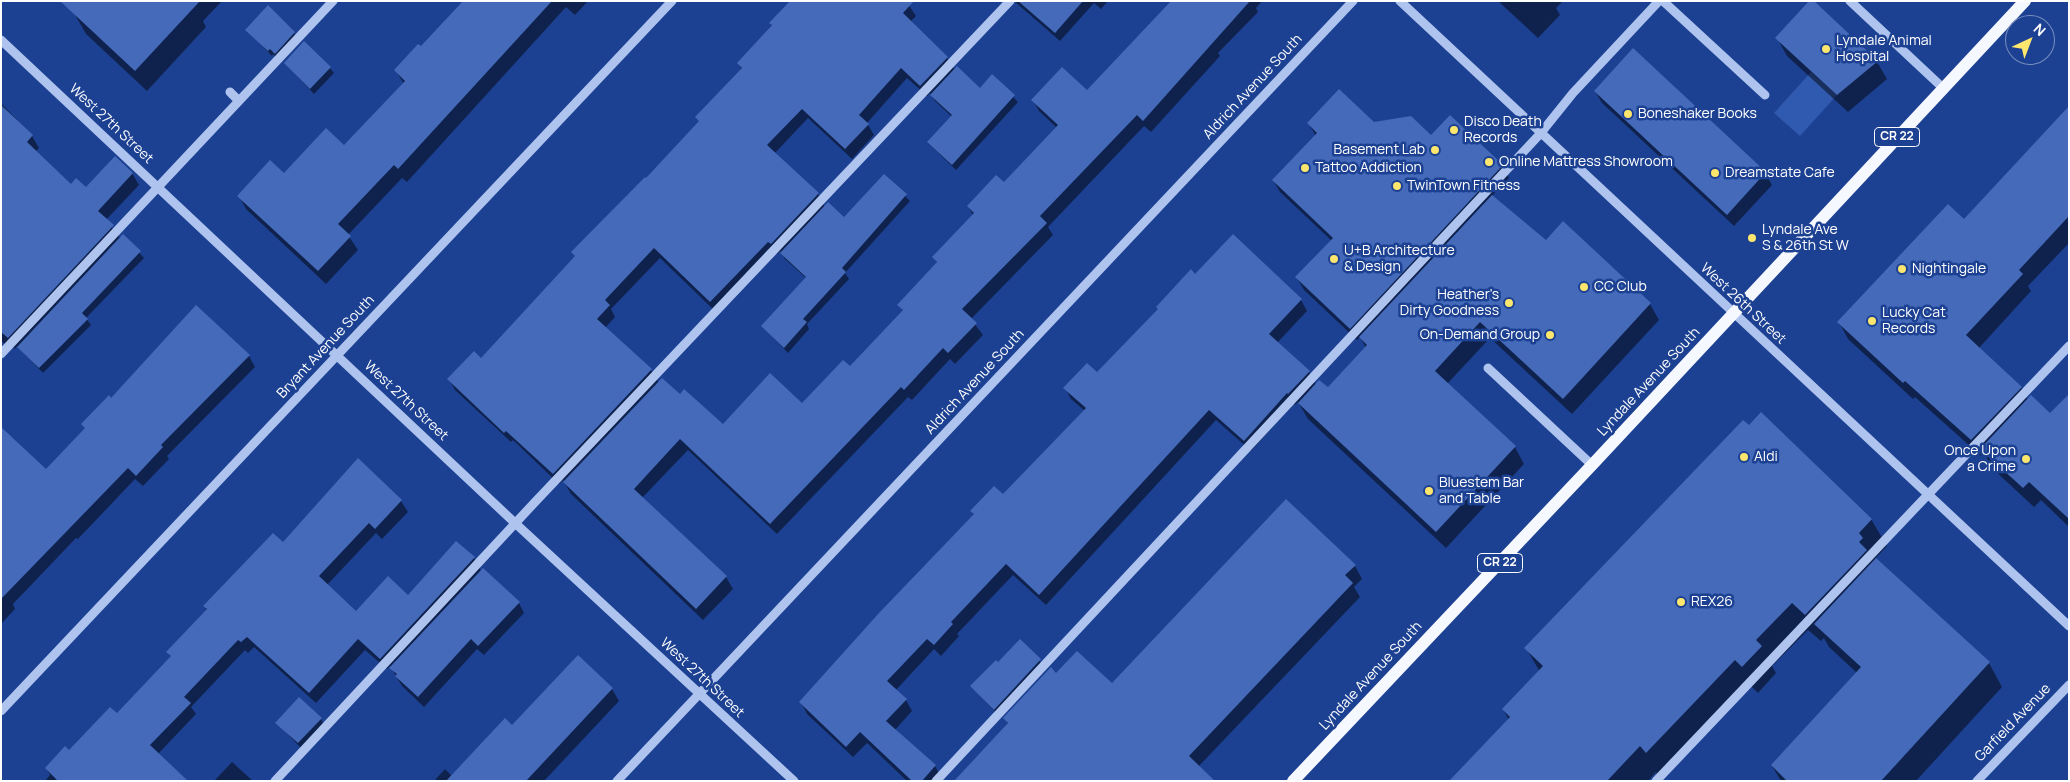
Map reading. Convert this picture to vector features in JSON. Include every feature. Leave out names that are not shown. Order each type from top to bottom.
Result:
[{"type":"main road","name":"Lyndale Avenue South","points":[[1293,781],[1734,314],[2025,1]]},
{"type":"street","points":[[1,354],[333,1]]},
{"type":"street","name":"Bryant Avenue South","points":[[1,712],[672,1]]},
{"type":"street","points":[[275,781],[515,523],[1010,1]]},
{"type":"street","name":"Aldrich Avenue South","points":[[617,781],[1353,1]]},
{"type":"street","name":"West 26th Street","points":[[1400,1],[1540,134],[2069,626]]},
{"type":"street","points":[[936,781],[1540,134],[1567,100],[1659,1]]},
{"type":"street","points":[[1663,1],[1765,95]]},
{"type":"street","points":[[1850,1],[1943,88]]},
{"type":"street","name":"West 27th Street","points":[[1,40],[515,523],[794,781]]},
{"type":"street","points":[[230,92],[240,101]]},
{"type":"street","points":[[1656,781],[1929,496],[2069,346]]},
{"type":"street","points":[[1488,368],[1592,465]]},
{"type":"street","name":"Garfield Avenue","points":[[1977,781],[2069,685]]},
{"type":"shaded area","points":[[1811,72],[1837,95],[1800,136],[1774,113]]},
{"type":"building","points":[[60,1],[200,1],[135,71]]},
{"type":"building","points":[[463,1],[552,1],[398,169],[394,165],[338,224],[351,236],[318,271],[237,196],[270,160],[284,173],[326,128],[344,145],[405,81],[394,70],[418,44],[421,46]]},
{"type":"building","points":[[790,1],[914,1],[903,13],[948,57],[920,86],[901,68],[859,115],[869,124],[845,149],[802,109],[767,145],[819,193],[771,244],[768,242],[710,302],[654,248],[605,300],[610,305],[597,319],[652,369],[553,474],[506,431],[504,433],[447,379],[474,351],[481,358],[575,256],[571,252],[646,178],[699,121],[695,117],[742,68],[737,63],[772,25],[769,23]]},
{"type":"building","points":[[1018,1],[1083,1],[1055,33]]},
{"type":"building","points":[[1171,1],[1250,1],[1143,121],[1137,115],[1040,216],[1047,223],[962,309],[977,323],[948,353],[943,348],[904,390],[901,387],[770,524],[680,439],[634,489],[727,576],[696,609],[563,482],[662,378],[680,394],[684,389],[723,424],[770,373],[802,403],[843,360],[850,366],[903,310],[897,305],[937,262],[932,257],[974,213],[967,206],[996,175],[1004,182],[1058,125],[1031,100],[1062,67],[1087,90]]},
{"type":"building","name":"Lyndale Animal Hospital","points":[[1809,1],[1814,1],[1878,61],[1837,95],[1775,38]]},
{"type":"building","points":[[268,5],[295,32],[275,54],[270,49],[268,51],[245,30]]},
{"type":"building","points":[[304,41],[331,67],[310,89],[284,63]]},
{"type":"building","points":[[1633,48],[1766,172],[1727,215],[1594,91]]},
{"type":"building","points":[[957,66],[980,88],[992,74],[1015,95],[952,165],[927,142],[952,115],[930,95]]},
{"type":"building","points":[[1339,89],[1374,122],[1411,116],[1431,135],[1450,115],[1503,165],[1350,329],[1295,277],[1333,238],[1272,180],[1317,133],[1307,123]]},
{"type":"building","points":[[1,105],[33,135],[27,142],[71,184],[76,178],[86,187],[115,156],[133,173],[98,211],[114,225],[8,338],[1,332]]},
{"type":"building","points":[[2069,106],[2069,216],[2019,270],[2023,274],[1966,335],[2022,387],[1971,440],[1905,381],[1903,383],[1837,322],[1948,204],[1964,219]]},
{"type":"building","points":[[884,174],[907,194],[842,268],[846,272],[803,319],[807,322],[784,348],[761,326],[806,277],[780,253],[828,202],[844,217]]},
{"type":"building","points":[[1492,195],[1546,240],[1563,221],[1651,303],[1563,399],[1480,322],[1435,371],[1516,446],[1436,532],[1298,403],[1319,380],[1328,387],[1367,345],[1359,337]]},
{"type":"building","points":[[123,234],[141,251],[82,313],[88,319],[39,368],[17,347]]},
{"type":"building","points":[[1233,234],[1302,299],[1269,334],[1310,371],[1287,393],[1244,441],[1209,410],[1039,595],[1006,564],[951,622],[953,624],[934,645],[927,639],[887,681],[907,699],[886,721],[936,765],[922,781],[912,781],[860,732],[846,747],[799,702],[879,613],[974,514],[970,511],[994,486],[1003,494],[1086,408],[1063,388],[1087,363],[1097,372],[1158,309],[1156,307],[1191,269],[1195,274]]},
{"type":"building","points":[[196,305],[250,355],[161,445],[163,447],[136,476],[128,468],[1,599],[1,427],[46,469],[85,428],[81,424],[109,395],[111,398]]},
{"type":"building","points":[[2069,394],[2069,519],[2029,482],[2023,488],[1980,449],[2031,395],[2050,413]]},
{"type":"building","name":"REX26","points":[[1761,412],[1872,519],[1859,533],[1863,538],[1859,542],[1867,550],[1805,615],[1792,603],[1756,640],[1762,646],[1742,667],[1735,660],[1646,753],[1640,746],[1607,781],[1449,781],[1510,717],[1502,709],[1543,666],[1524,648],[1743,420],[1749,425]]},
{"type":"building","points":[[358,458],[402,500],[375,529],[369,523],[319,576],[356,611],[388,576],[408,595],[456,541],[475,557],[380,659],[358,639],[309,693],[247,637],[241,642],[238,640],[184,697],[191,703],[150,745],[188,781],[58,781],[45,768],[65,746],[69,750],[110,707],[117,713],[171,656],[166,652],[207,609],[203,606],[273,533],[283,542]]},
{"type":"building","points":[[1286,499],[1356,565],[1345,575],[1353,583],[1189,756],[1215,781],[954,781],[1008,723],[1003,718],[1051,667],[1056,673],[1077,651],[1112,683]]},
{"type":"building","points":[[1876,558],[1990,662],[1881,781],[1787,781],[1771,765],[1861,667],[1814,624]]},
{"type":"building","points":[[483,568],[520,602],[478,646],[471,639],[418,697],[389,668]]},
{"type":"building","points":[[1020,639],[1041,659],[994,710],[970,686],[996,660],[998,662]]},
{"type":"building","points":[[578,655],[613,688],[526,781],[446,781],[505,718],[512,725]]},
{"type":"building","points":[[299,697],[322,718],[298,743],[275,723]]},
{"type":"place","name":"Lyndale Animal Hospital","points":[[1826,49]]},
{"type":"place","name":"Boneshaker Books","points":[[1628,114]]},
{"type":"place","name":"Disco Death Records","points":[[1454,130]]},
{"type":"place","name":"Basement Lab","points":[[1435,150]]},
{"type":"place","name":"Online Mattress Showroom","points":[[1489,162]]},
{"type":"place","name":"Tattoo Addiction","points":[[1305,168]]},
{"type":"place","name":"Dreamstate Cafe","points":[[1715,173]]},
{"type":"place","name":"TwinTown Fitness","points":[[1397,186]]},
{"type":"place","name":"Lyndale Ave S & 26th St W","points":[[1752,238]]},
{"type":"place","name":"U+B Architecture & Design","points":[[1334,259]]},
{"type":"place","name":"Nightingale","points":[[1902,269]]},
{"type":"place","name":"CC Club","points":[[1584,287]]},
{"type":"place","name":"Heather's Dirty Goodness","points":[[1509,303]]},
{"type":"place","name":"Lucky Cat Records","points":[[1872,321]]},
{"type":"place","name":"On-Demand Group","points":[[1550,335]]},
{"type":"place","name":"Aldi","points":[[1744,457]]},
{"type":"place","name":"Once Upon a Crime","points":[[2026,459]]},
{"type":"place","name":"Bluestem Bar and Table","points":[[1429,491]]},
{"type":"place","name":"REX26","points":[[1681,602]]}]
